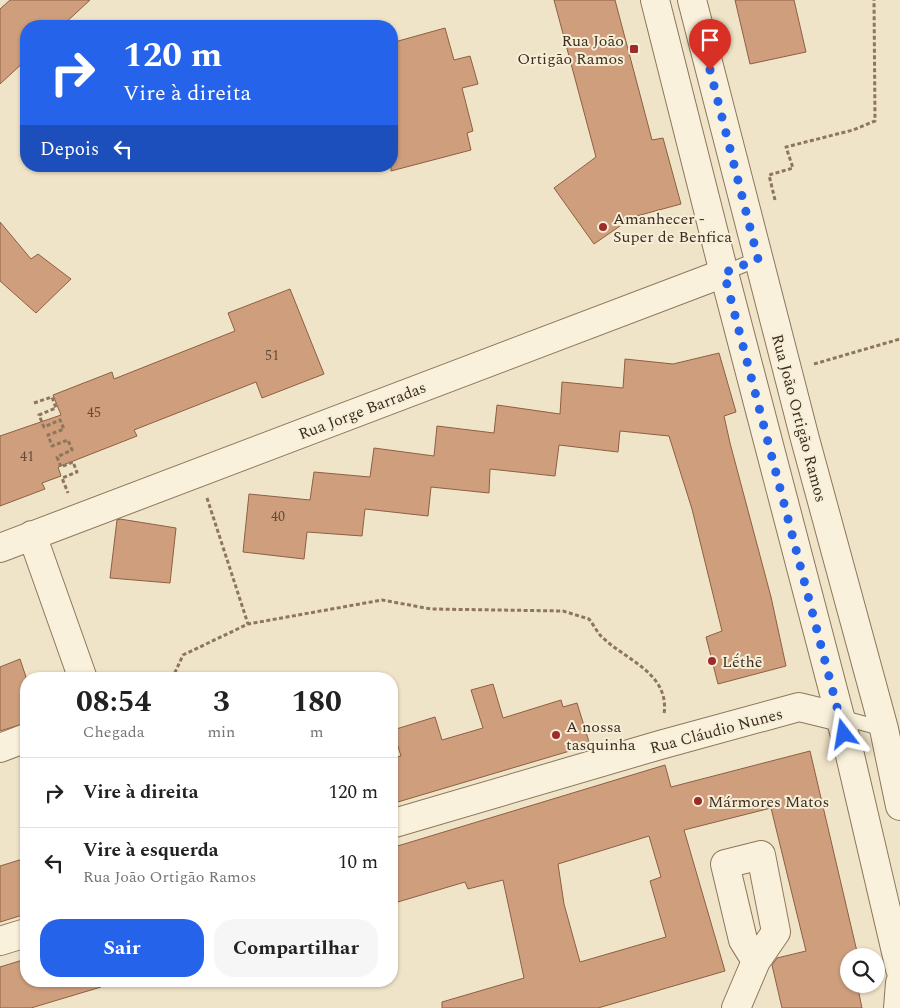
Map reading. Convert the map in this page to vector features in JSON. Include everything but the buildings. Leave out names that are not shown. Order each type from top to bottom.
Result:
[{"type":"street","points":[[655,0],[840,717],[900,969]]},
{"type":"street","name":"Rua João Ortigão Ramos","points":[[692,0],[758,259],[884,729],[900,806]]},
{"type":"street","name":"Rua Jorge Barradas","points":[[0,548],[724,273]]},
{"type":"street","points":[[32,535],[81,672]]},
{"type":"street","name":"Rua Cláudio Nunes","points":[[398,822],[660,745],[799,707],[840,717]]},
{"type":"street","points":[[0,748],[20,740]]},
{"type":"street","points":[[0,941],[20,935]]},
{"type":"street","points":[[736,1008],[756,961]]},
{"type":"street","points":[[898,1008],[900,983]]},
{"type":"lane","points":[[724,273],[758,259]]},
{"type":"lane","points":[[840,717],[884,729]]},
{"type":"path","points":[[775,203],[769,175],[793,168],[786,146],[853,130],[875,121],[874,0]]},
{"type":"path","points":[[814,364],[900,339]]},
{"type":"path","points":[[34,403],[52,397],[56,408],[39,415],[44,426],[60,420],[64,429],[48,435],[52,446],[68,440],[72,450],[57,457],[61,467],[73,462]]},
{"type":"path","points":[[198,472],[248,624]]},
{"type":"path","points":[[175,672],[183,655],[248,624],[382,600],[432,609],[563,611],[589,619],[600,635],[650,673],[666,700],[660,745]]},
{"type":"place","name":"Rua João Ortigão Ramos","points":[[634,49]]},
{"type":"place","name":"Amanhecer - Super de Benfica","points":[[603,227]]},
{"type":"place","name":"Lḗthē","points":[[712,661]]},
{"type":"place","name":"A nossa tasquinha","points":[[556,735]]},
{"type":"place","name":"Mármores Matos","points":[[698,801]]},
{"type":"route","points":[[710,70],[758,259],[724,273],[844,734]]}]
